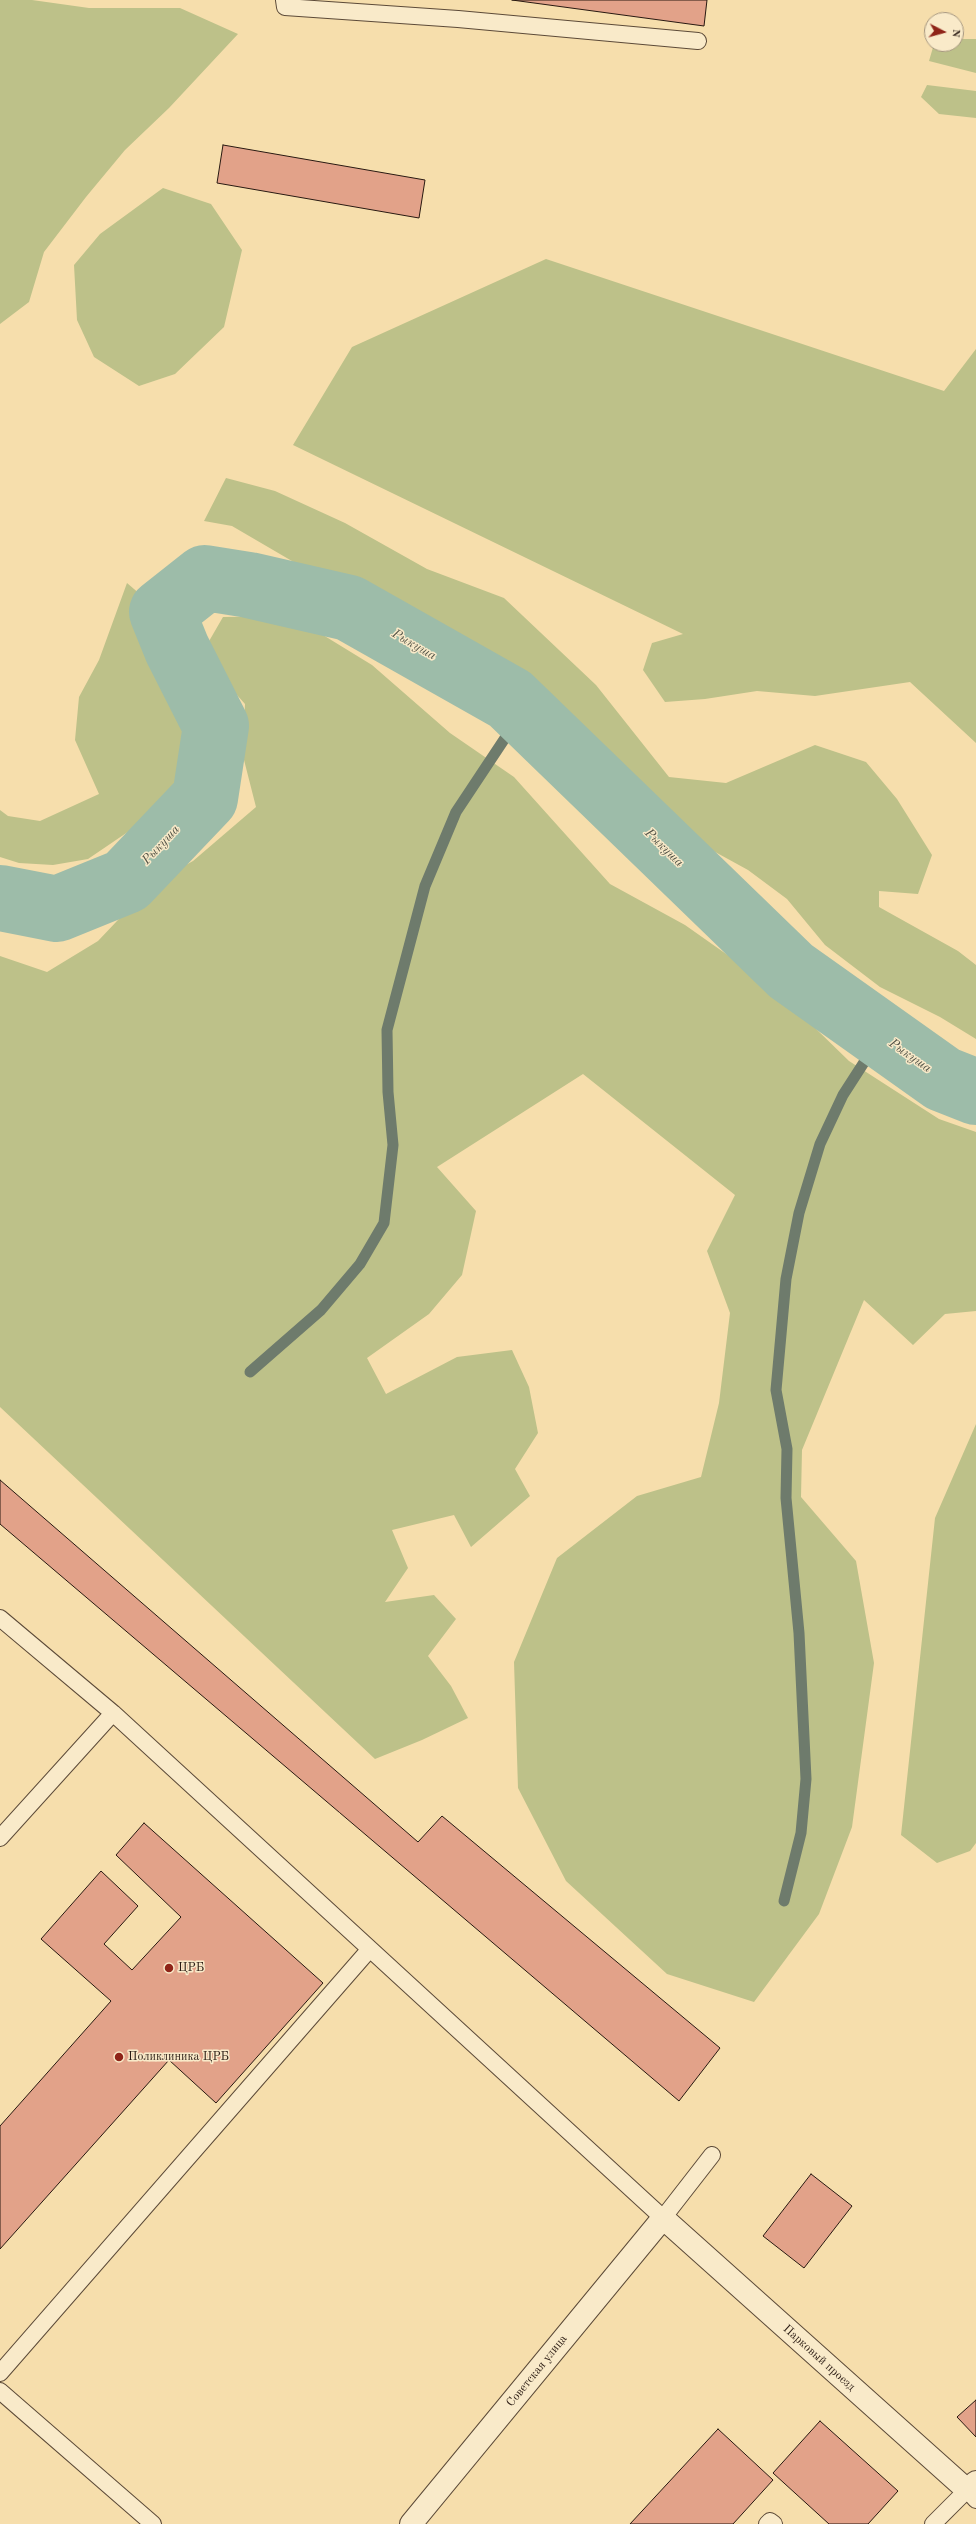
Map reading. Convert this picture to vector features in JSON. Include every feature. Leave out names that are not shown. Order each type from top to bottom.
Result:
[{"type":"street","name":"Парковый проезд","points":[[663,2218],[973,2491]]},
{"type":"street","name":"Советская улица","points":[[411,2524],[663,2218]]},
{"type":"lane","points":[[284,0],[285,7],[458,19],[698,41]]},
{"type":"lane","points":[[0,1618],[113,1713],[369,1950],[663,2218],[712,2155]]},
{"type":"lane","points":[[0,1838],[113,1713]]},
{"type":"lane","points":[[0,2373],[369,1950]]},
{"type":"lane","points":[[0,2391],[153,2524]]},
{"type":"lane","points":[[933,2524],[973,2491]]},
{"type":"lane","points":[[767,2524],[770,2521],[774,2524]]},
{"type":"green space","points":[[0,0],[32,0],[89,8],[180,8],[238,34],[169,108],[125,150],[86,197],[44,252],[29,302],[0,324]]},
{"type":"green space","points":[[964,39],[976,39],[976,73],[929,61],[932,52],[964,52]]},
{"type":"green space","points":[[927,85],[976,91],[976,118],[939,114],[921,97]]},
{"type":"green space","points":[[163,188],[211,204],[242,250],[224,327],[175,374],[139,386],[94,357],[77,320],[74,265],[100,234]]},
{"type":"green space","points":[[546,259],[944,391],[976,349],[976,743],[910,682],[815,696],[757,691],[705,699],[665,702],[643,670],[652,643],[683,634],[293,445],[352,347]]},
{"type":"green space","points":[[226,478],[275,491],[345,523],[427,569],[504,598],[596,685],[669,777],[726,783],[815,745],[866,762],[897,799],[932,855],[918,894],[879,891],[879,907],[958,951],[976,965],[976,1039],[940,1017],[880,987],[825,945],[787,899],[748,870],[686,836],[644,799],[570,720],[512,670],[375,595],[309,571],[232,526],[204,521]]},
{"type":"green space","points":[[127,583],[148,601],[158,663],[173,713],[194,739],[190,777],[166,806],[88,859],[53,865],[19,863],[0,857],[0,810],[8,816],[40,821],[99,794],[75,740],[79,697],[99,660]]},
{"type":"green space","points":[[292,616],[372,665],[450,733],[514,777],[610,884],[685,925],[773,987],[849,1061],[939,1119],[976,1132],[976,1311],[945,1314],[913,1345],[864,1300],[802,1450],[801,1497],[856,1561],[874,1663],[852,1827],[819,1914],[754,2002],[667,1974],[566,1881],[518,1788],[514,1662],[557,1558],[637,1496],[701,1477],[719,1403],[730,1313],[707,1251],[735,1195],[583,1074],[437,1167],[476,1211],[462,1275],[429,1314],[367,1358],[386,1394],[457,1357],[512,1350],[529,1387],[538,1433],[515,1469],[530,1496],[471,1547],[454,1515],[392,1530],[408,1568],[385,1602],[434,1595],[456,1619],[428,1656],[451,1686],[468,1718],[422,1740],[375,1759],[0,1407],[0,956],[47,972],[98,941],[153,883],[193,861],[256,807],[243,756],[245,704],[201,655],[223,617]]},
{"type":"green space","points":[[976,1424],[976,1843],[970,1851],[937,1863],[901,1835],[935,1518]]},
{"type":"building","points":[[512,0],[707,0],[704,26]]},
{"type":"building","points":[[223,145],[425,180],[419,218],[217,183]]},
{"type":"building","points":[[0,1480],[418,1842],[442,1816],[720,2048],[679,2101],[0,1524]]},
{"type":"building","points":[[144,1823],[323,1983],[216,2103],[169,2060],[0,2249],[0,2126],[111,2001],[41,1939],[101,1871],[138,1906],[104,1944],[132,1970],[181,1917],[116,1855]]},
{"type":"building","points":[[811,2174],[852,2206],[804,2268],[763,2236]]},
{"type":"building","points":[[976,2400],[976,2437],[957,2417]]},
{"type":"building","points":[[820,2421],[898,2491],[868,2524],[829,2524],[773,2473]]},
{"type":"building","points":[[718,2429],[773,2480],[733,2524],[630,2524]]},
{"type":"waterway","name":"Рыкуша","points":[[0,898],[57,909],[126,881],[205,798],[216,726],[177,649],[162,612],[205,578],[249,585],[349,608],[510,699],[791,971],[943,1079],[976,1092]]},
{"type":"waterway","points":[[250,1372],[321,1310],[360,1264],[384,1223],[393,1145],[388,1092],[387,1030],[425,886],[456,812],[523,711]]},
{"type":"waterway","points":[[784,1901],[801,1833],[806,1779],[799,1633],[786,1498],[787,1449],[776,1390],[786,1279],[799,1213],[820,1144],[843,1095],[881,1036]]},
{"type":"place","name":"ЦРБ","points":[[169,1968]]},
{"type":"place","name":"Поликлиника ЦРБ","points":[[119,2057]]}]
